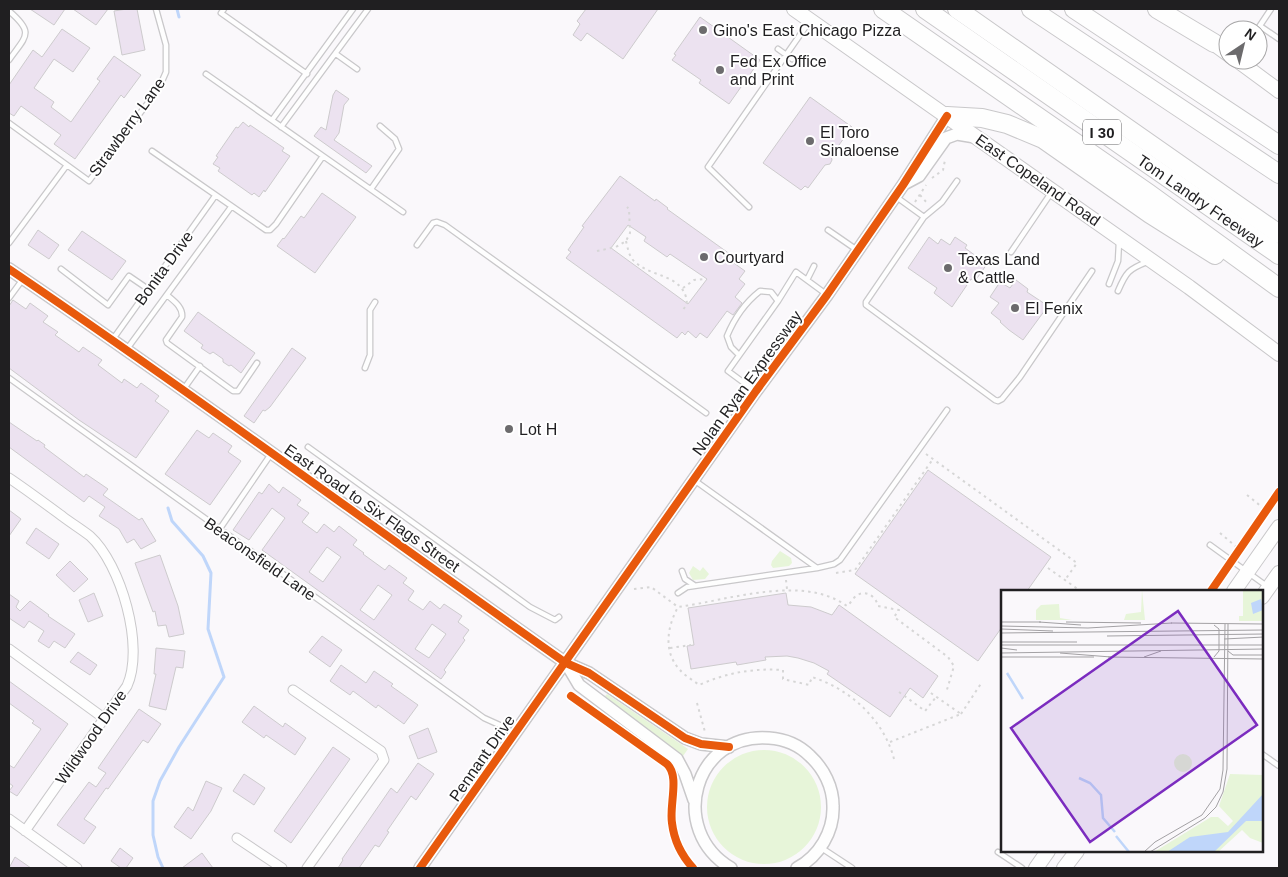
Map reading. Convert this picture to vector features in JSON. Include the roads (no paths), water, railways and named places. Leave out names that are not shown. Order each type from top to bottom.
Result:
[{"type":"highway","points":[[883,9],[1148,193],[1279,289]]},
{"type":"highway","name":"Tom Landry Freeway","points":[[926,9],[1279,255]]},
{"type":"highway","name":"I 30","points":[[957,9],[1279,234]]},
{"type":"highway","points":[[1031,9],[1279,174]]},
{"type":"highway","points":[[1074,9],[1279,145]]},
{"type":"highway","points":[[1087,9],[1109,32]]},
{"type":"highway","points":[[1157,9],[1214,43]]},
{"type":"highway","points":[[947,116],[982,118],[1007,124],[1043,139],[1150,214],[1209,252],[1279,289]]},
{"type":"main road","name":"East Copeland Road","points":[[794,9],[1151,260],[1279,354]]},
{"type":"main road","points":[[1165,9],[1218,46]]},
{"type":"main road","points":[[1251,70],[1279,91]]},
{"type":"main road","points":[[1235,590],[1279,527]]},
{"type":"main road","points":[[1265,592],[1279,573]]},
{"type":"main road","points":[[1036,868],[1047,852]]},
{"type":"main road","points":[[1064,868],[1076,852]]},
{"type":"street","name":"Nolan Ryan Expressway","points":[[566,663],[756,392],[827,295],[903,185],[947,116]]},
{"type":"street","name":"Nolan Ryan Expressway","points":[[903,185],[919,176],[946,138],[957,134],[978,138]]},
{"type":"street","name":"East Road to Six Flags Street","points":[[9,269],[127,349],[271,454],[566,663],[589,673],[685,738],[701,744],[729,746]]},
{"type":"street","name":"Wildwood Drive","points":[[9,478],[91,537],[108,558],[127,606],[134,638],[134,660],[131,678],[127,686],[106,719],[26,831]]},
{"type":"street","points":[[9,649],[106,719]]},
{"type":"street","name":"East Road to Six Flags Street","points":[[566,663],[579,684],[677,759],[685,774],[694,802]]},
{"type":"street","name":"Pennant Drive","points":[[420,868],[566,663]]},
{"type":"street","points":[[293,690],[381,751],[384,760],[307,868]]},
{"type":"street","points":[[732,868],[721,862],[706,846],[697,825],[694,802],[699,781],[704,771],[720,753],[729,746],[752,738],[776,738],[798,747],[817,762],[829,783],[833,805],[830,827],[820,848],[807,862],[797,868]]},
{"type":"street","points":[[9,819],[77,868]]},
{"type":"street","points":[[237,838],[282,868]]},
{"type":"lane","points":[[224,9],[221,13],[307,74]]},
{"type":"lane","points":[[272,120],[353,9]]},
{"type":"lane","points":[[281,127],[368,9]]},
{"type":"lane","points":[[1263,20],[1271,9]]},
{"type":"lane","name":"Strawberry Lane","points":[[9,243],[66,164],[88,181],[159,88],[166,72],[166,45],[156,10]]},
{"type":"lane","points":[[9,11],[23,22],[25,30],[25,37],[9,60]]},
{"type":"lane","points":[[749,207],[708,167],[811,20]]},
{"type":"lane","points":[[1268,34],[1279,40]]},
{"type":"lane","points":[[778,49],[792,59]]},
{"type":"lane","points":[[336,54],[357,69]]},
{"type":"lane","points":[[206,74],[403,212]]},
{"type":"lane","points":[[9,123],[48,153],[66,164]]},
{"type":"lane","points":[[371,190],[399,149],[395,139],[380,126]]},
{"type":"lane","points":[[152,151],[262,229],[270,230],[324,156]]},
{"type":"lane","points":[[957,180],[942,202],[924,217],[866,302],[866,305],[998,401],[1002,400],[1020,377],[1092,272]]},
{"type":"lane","points":[[1011,252],[1053,191]]},
{"type":"lane","name":"Bonita Drive","points":[[112,340],[215,196]]},
{"type":"lane","points":[[895,196],[924,217]]},
{"type":"lane","name":"Bonita Drive","points":[[127,349],[231,207]]},
{"type":"lane","points":[[417,245],[433,223],[437,222],[445,225],[706,413]]},
{"type":"lane","points":[[828,230],[857,250]]},
{"type":"lane","points":[[1109,284],[1118,261],[1120,238]]},
{"type":"lane","points":[[1118,291],[1123,279],[1132,268],[1151,260]]},
{"type":"lane","points":[[807,280],[814,266]]},
{"type":"lane","points":[[61,269],[108,305],[129,276],[148,289]]},
{"type":"lane","points":[[756,392],[728,371],[778,301],[796,272],[827,295]]},
{"type":"lane","points":[[9,298],[23,279]]},
{"type":"lane","points":[[739,355],[730,347],[727,336],[730,328],[751,298],[760,291],[771,292],[778,301]]},
{"type":"lane","points":[[167,295],[179,306],[183,315],[166,341],[236,391],[257,363]]},
{"type":"lane","points":[[365,368],[371,350],[370,310],[375,302]]},
{"type":"lane","points":[[183,390],[200,366]]},
{"type":"lane","name":"Beaconsfield Lane","points":[[9,378],[484,718],[503,726],[515,735]]},
{"type":"lane","points":[[678,593],[687,587],[818,568],[834,564],[840,560],[948,410]]},
{"type":"lane","points":[[308,447],[530,607],[550,619],[555,620],[559,617]]},
{"type":"lane","points":[[219,530],[271,454]]},
{"type":"lane","points":[[694,480],[818,568]]},
{"type":"lane","points":[[1210,545],[1248,572],[1265,592]]},
{"type":"lane","points":[[682,571],[685,579],[695,586]]},
{"type":"lane","points":[[1263,755],[1279,766]]},
{"type":"lane","points":[[820,848],[852,868]]},
{"type":"lane","points":[[998,852],[1022,868]]},
{"type":"waterway","points":[[177,9],[179,17]]},
{"type":"waterway","points":[[163,868],[158,857],[153,835],[153,801],[160,781],[179,747],[224,677],[208,629],[211,573],[203,556],[172,521],[168,508]]},
{"type":"place","name":"Gino's East Chicago Pizza","points":[[703,30]]},
{"type":"place","name":"Fed Ex Office and Print","points":[[720,70]]},
{"type":"place","name":"El Toro Sinaloense","points":[[810,141]]},
{"type":"place","name":"Courtyard","points":[[704,257]]},
{"type":"place","name":"Texas Land & Cattle","points":[[948,268]]},
{"type":"place","name":"El Fenix","points":[[1015,308]]},
{"type":"place","name":"Lot H","points":[[509,429]]}]
